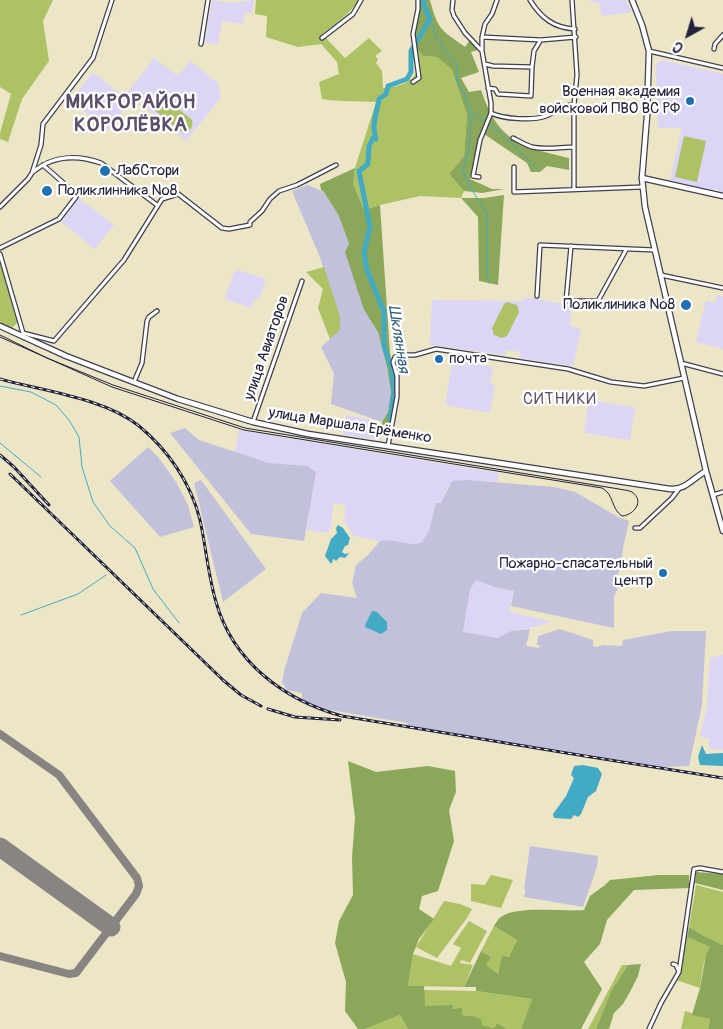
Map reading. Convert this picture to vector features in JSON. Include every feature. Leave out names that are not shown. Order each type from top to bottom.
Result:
[{"type":"main road","points":[[632,0],[642,25],[649,51],[647,116],[642,178],[645,207],[706,471],[723,530]]},
{"type":"main road","points":[[642,178],[723,196]]},
{"type":"main road","name":"улица Маршала Ерёменко","points":[[0,326],[22,334],[82,363],[186,402],[253,422],[308,434],[550,468],[678,490]]},
{"type":"main road","points":[[678,490],[694,477],[706,471]]},
{"type":"street","points":[[0,207],[32,173],[41,145],[43,124],[93,58],[112,0]]},
{"type":"street","points":[[201,44],[208,0]]},
{"type":"street","points":[[322,38],[353,14],[362,0]]},
{"type":"street","points":[[413,82],[418,78],[413,34],[418,0]]},
{"type":"street","points":[[453,0],[452,10],[454,16],[465,33],[482,51]]},
{"type":"street","points":[[479,177],[473,176],[480,140],[491,112],[482,51],[482,37],[485,24],[492,14],[497,0]]},
{"type":"street","points":[[530,0],[538,12],[551,23],[556,26],[575,29]]},
{"type":"street","points":[[572,0],[576,37],[577,75],[574,105],[574,189]]},
{"type":"street","points":[[714,49],[715,44],[723,35]]},
{"type":"street","points":[[482,37],[541,40],[576,37]]},
{"type":"street","points":[[488,88],[494,89],[498,94],[531,96],[534,51],[541,40]]},
{"type":"street","points":[[649,51],[723,68]]},
{"type":"street","points":[[484,64],[532,67]]},
{"type":"street","points":[[491,112],[504,117],[538,118],[546,116],[566,105],[574,105]]},
{"type":"street","points":[[513,138],[532,146],[546,148],[574,147]]},
{"type":"street","points":[[32,173],[43,165],[55,160],[78,157],[96,161],[157,205]]},
{"type":"street","points":[[0,248],[59,219],[76,197],[76,194],[43,165]]},
{"type":"street","points":[[0,254],[22,334],[54,341],[124,260],[162,199],[177,193],[222,228],[229,229],[250,225],[250,222],[262,211],[279,190],[297,185],[336,165]]},
{"type":"street","points":[[514,168],[514,192],[642,187]]},
{"type":"street","points":[[537,296],[540,245],[654,250]]},
{"type":"street","points":[[571,246],[566,301],[598,301],[627,250]]},
{"type":"street","points":[[660,275],[723,288]]},
{"type":"street","name":"улица Авиаторов","points":[[253,422],[302,281]]},
{"type":"street","points":[[134,382],[142,363],[147,321],[157,311]]},
{"type":"street","points":[[388,446],[397,397],[397,376],[393,362],[395,357],[400,355],[415,355],[436,349],[561,368],[611,382],[644,386],[684,378]]},
{"type":"street","points":[[681,363],[723,374]]},
{"type":"street","points":[[635,528],[640,528],[678,490]]},
{"type":"street","points":[[713,495],[723,492]]},
{"type":"street","points":[[649,1029],[679,972],[694,870],[700,868],[723,872]]},
{"type":"street","points":[[673,964],[679,972]]},
{"type":"shaded area","points":[[212,0],[233,3],[254,0],[252,13],[245,13],[243,24],[222,21],[218,45],[205,42]]},
{"type":"shaded area","points":[[590,0],[626,0],[632,12],[602,16],[599,3],[591,2]]},
{"type":"shaded area","points":[[154,58],[178,76],[190,61],[218,83],[221,97],[186,141],[127,93]]},
{"type":"shaded area","name":"Военная академия войсковой ПВО ВС РФ","points":[[662,60],[723,74],[723,193],[715,188],[712,191],[670,180],[682,128],[658,128],[656,64]]},
{"type":"shaded area","points":[[93,72],[130,102],[107,131],[71,100]]},
{"type":"shaded area","points":[[308,185],[324,192],[339,216],[349,244],[364,310],[378,332],[391,392],[388,412],[382,422],[331,404],[334,374],[321,347],[340,330],[340,316],[319,255],[292,191]]},
{"type":"shaded area","points":[[77,197],[114,225],[95,249],[59,220]]},
{"type":"shaded area","points":[[237,270],[266,279],[260,297],[253,301],[251,308],[225,299],[234,272]]},
{"type":"shaded area","points":[[717,295],[723,296],[723,349],[696,342],[706,300],[715,303]]},
{"type":"shaded area","points":[[525,297],[571,305],[570,326],[581,329],[573,366],[519,358],[520,352],[507,350],[504,355],[430,345],[432,300],[523,301]]},
{"type":"shaded area","points":[[453,359],[493,367],[490,384],[495,385],[490,413],[445,405]]},
{"type":"shaded area","points":[[589,400],[635,407],[630,440],[584,433]]},
{"type":"shaded area","points":[[347,415],[371,420],[382,440],[343,435]]},
{"type":"shaded area","points":[[185,428],[199,440],[269,463],[307,466],[316,472],[304,541],[251,534],[170,433]]},
{"type":"shaded area","points":[[239,430],[499,473],[498,482],[485,481],[449,485],[441,504],[436,503],[429,531],[421,543],[380,541],[354,536],[344,521],[346,505],[333,503],[331,525],[328,533],[306,530],[309,516],[307,466],[269,463],[235,452]]},
{"type":"shaded area","points":[[148,447],[158,457],[176,482],[188,505],[194,527],[160,537],[110,481]]},
{"type":"shaded area","points":[[201,480],[266,569],[223,602],[194,483]]},
{"type":"shaded area","points":[[467,480],[554,487],[575,492],[618,517],[629,521],[621,565],[616,580],[620,583],[614,597],[614,628],[511,606],[514,591],[476,580],[470,589],[463,632],[498,638],[511,631],[530,629],[526,646],[539,648],[540,645],[537,645],[538,636],[560,629],[593,640],[593,646],[597,647],[603,645],[622,646],[623,640],[672,631],[706,631],[702,705],[689,766],[664,767],[408,726],[407,723],[329,710],[302,700],[302,693],[287,690],[282,682],[284,671],[302,613],[321,593],[357,598],[352,583],[356,565],[380,541],[421,543],[429,531],[436,503],[441,503],[452,481]]},
{"type":"shaded area","points":[[476,579],[495,587],[514,591],[509,611],[551,622],[511,631],[498,638],[463,632],[470,589]]},
{"type":"shaded area","points":[[723,655],[723,750],[709,749],[709,739],[700,736],[707,707],[710,658]]},
{"type":"shaded area","points":[[530,846],[598,856],[597,867],[583,907],[524,897]]},
{"type":"green space","points":[[0,0],[53,0],[43,21],[49,61],[22,99],[8,142],[0,139],[11,94],[0,87]]},
{"type":"green space","points":[[256,0],[359,0],[347,14],[322,34],[345,58],[369,38],[382,51],[375,56],[378,59],[376,63],[382,71],[383,88],[403,84],[415,75],[418,65],[414,46],[423,56],[437,57],[452,70],[467,115],[464,156],[449,174],[464,191],[461,198],[420,196],[364,210],[353,184],[355,168],[376,102],[322,99],[319,82],[339,74],[337,62],[321,44],[298,47],[266,37],[267,16],[255,14]]},
{"type":"green space","points":[[418,0],[430,0],[438,23],[450,36],[465,47],[470,40],[481,49],[471,52],[479,72],[461,78],[469,92],[481,90],[495,121],[513,139],[537,150],[569,158],[569,170],[547,166],[540,172],[531,172],[527,163],[481,132],[470,179],[492,189],[504,189],[482,193],[464,191],[449,174],[464,156],[467,115],[452,70],[437,57],[423,56],[414,46]]},
{"type":"green space","points":[[159,97],[165,98],[192,120],[192,127],[184,134],[153,109],[154,101]]},
{"type":"green space","points":[[684,136],[706,141],[697,182],[675,177]]},
{"type":"green space","points":[[355,168],[353,184],[364,210],[380,205],[390,353],[396,379],[396,399],[387,435],[381,429],[382,422],[388,412],[391,392],[378,332],[364,310],[345,252],[349,244],[339,216],[321,190],[320,184]]},
{"type":"green space","points":[[504,195],[498,285],[479,281],[478,217],[461,198],[484,198]]},
{"type":"green space","points":[[0,262],[18,322],[11,329],[0,324]]},
{"type":"green space","points":[[324,267],[340,316],[340,330],[330,339],[318,308],[323,289],[306,272]]},
{"type":"green space","points":[[507,302],[517,305],[519,312],[507,336],[502,338],[494,335],[492,328],[504,304]]},
{"type":"green space","points":[[348,761],[376,772],[428,766],[455,771],[456,792],[449,810],[454,841],[438,891],[422,896],[419,909],[434,919],[419,939],[413,954],[408,986],[424,986],[425,1006],[452,1005],[453,1009],[462,1007],[462,1015],[481,1019],[482,1025],[494,1028],[497,1023],[507,1029],[408,1029],[400,1015],[365,1029],[358,1029],[345,1011],[346,982],[335,943],[339,921],[353,895],[352,857],[355,818]]},
{"type":"green space","points":[[696,872],[723,874],[723,890],[695,883]]},
{"type":"green space","points":[[491,875],[513,880],[501,908],[471,901],[471,884],[485,885]]},
{"type":"green space","points":[[659,875],[689,875],[689,888],[634,890],[607,920],[600,944],[584,962],[602,989],[581,1029],[521,1029],[532,999],[476,991],[476,987],[464,987],[481,951],[491,957],[486,965],[498,974],[502,955],[509,957],[517,940],[494,926],[501,917],[508,913],[529,910],[584,910],[590,896],[610,880]]},
{"type":"green space","points":[[696,885],[723,892],[723,945],[689,927]]},
{"type":"green space","points":[[444,901],[460,904],[472,909],[437,958],[416,947]]},
{"type":"green space","points":[[469,921],[487,931],[470,963],[461,960],[460,963],[473,965],[464,987],[408,986],[413,954],[451,966],[461,948],[453,944]]},
{"type":"green space","points":[[494,926],[517,940],[509,957],[502,955],[498,974],[485,965],[491,957],[481,951]]},
{"type":"green space","points":[[689,927],[723,945],[723,1029],[708,1029],[710,1019],[692,1015],[700,988],[706,955],[710,947],[687,937]]},
{"type":"green space","points":[[687,937],[710,947],[704,962],[700,988],[676,980],[680,976],[684,939]]},
{"type":"green space","points":[[641,964],[638,976],[623,1004],[614,1013],[609,1029],[596,1029],[611,991],[628,965]]},
{"type":"green space","points":[[622,965],[628,965],[611,991],[596,1029],[588,1029]]},
{"type":"green space","points":[[424,990],[476,991],[532,999],[521,1029],[507,1029],[497,1023],[494,1028],[481,1025],[473,1016],[462,1015],[462,1007],[452,1009],[451,1005],[424,1007]]},
{"type":"green space","points":[[685,1011],[710,1019],[708,1029],[681,1029]]},
{"type":"green space","points":[[400,1015],[408,1029],[365,1029]]},
{"type":"water","points":[[338,525],[343,528],[350,538],[348,545],[345,546],[342,552],[345,554],[349,553],[345,558],[340,557],[336,561],[332,560],[331,564],[325,556],[331,539],[337,533],[336,528]]},
{"type":"water","points":[[372,611],[377,612],[387,622],[387,630],[381,634],[365,627]]},
{"type":"water","points":[[702,745],[706,754],[723,753],[723,766],[700,765],[698,757]]},
{"type":"water","points":[[583,765],[598,768],[602,774],[596,791],[588,797],[578,817],[574,815],[571,819],[554,818],[553,814],[566,796],[574,778],[571,775],[574,766]]},
{"type":"waterway","name":"Шклянная","points":[[390,419],[394,393],[392,370],[384,346],[384,312],[367,270],[364,253],[370,227],[359,171],[368,164],[369,146],[373,138],[376,139],[374,124],[379,99],[386,94],[388,86],[407,79],[411,72],[411,51],[430,19],[423,0]]},
{"type":"waterway","points":[[430,19],[435,34],[457,65],[457,82],[464,93],[471,114],[469,149],[463,170],[469,186],[487,213],[487,274],[489,283]]},
{"type":"waterway","points":[[472,114],[498,131],[536,168]]},
{"type":"waterway","points":[[0,386],[31,392],[56,405],[69,420],[79,437],[82,467],[93,502],[110,526],[135,548],[153,589],[179,623]]},
{"type":"waterway","points":[[0,443],[41,477]]},
{"type":"waterway","points":[[21,615],[78,594],[106,575]]},
{"type":"taxiway","points":[[0,734],[59,775],[137,878],[139,886],[136,894],[76,973],[69,974],[0,956]]},
{"type":"runway","points":[[0,847],[111,927]]},
{"type":"tram line","points":[[0,335],[47,358],[113,385],[245,428],[627,490],[636,496],[638,503],[634,510],[622,516],[616,510],[609,494],[602,488],[244,430],[112,387],[0,337]]},
{"type":"railway","points":[[0,379],[91,402],[109,409],[125,416],[139,426],[160,446],[177,468],[196,506],[213,592],[224,623],[235,643],[248,660],[281,689],[300,700],[342,716],[591,757]]},
{"type":"railway","points":[[0,455],[14,467],[49,505]]},
{"type":"railway","points":[[10,474],[223,680],[241,695],[261,706]]},
{"type":"railway","points":[[268,709],[295,717],[340,720]]},
{"type":"railway","points":[[585,756],[723,778]]},
{"type":"place","name":"Военная академия войсковой ПВО ВС РФ","points":[[690,101]]},
{"type":"place","name":"ЛабСтори","points":[[105,171]]},
{"type":"place","name":"Поликлинника №8","points":[[47,191]]},
{"type":"place","name":"Поликлиника №8","points":[[686,305]]},
{"type":"place","name":"почта","points":[[439,359]]},
{"type":"place","name":"Пожарно-спасательный центр","points":[[663,573]]},
{"type":"district","name":"МИКРОРАЙОН КОРОЛЁВКА","points":[[131,114]]},
{"type":"district","name":"СИТНИКИ","points":[[560,400]]}]
